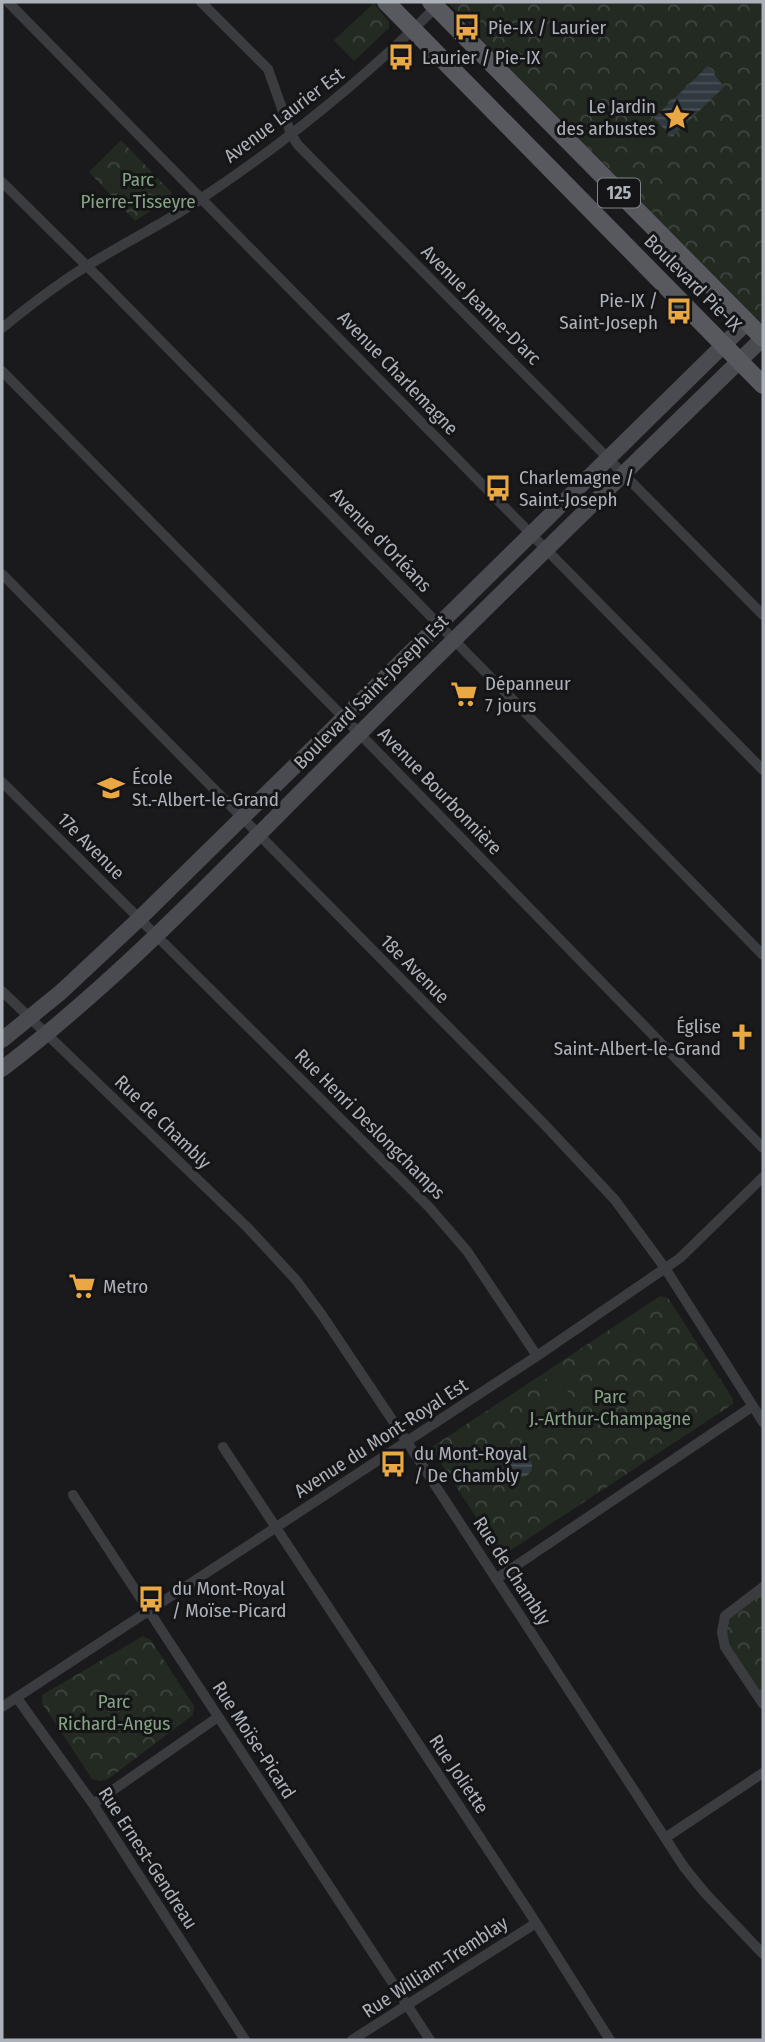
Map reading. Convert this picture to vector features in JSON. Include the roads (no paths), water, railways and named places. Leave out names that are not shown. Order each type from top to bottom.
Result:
[{"type":"main road","name":"Boulevard Pie-IX","points":[[386,2],[763,385]]},
{"type":"main road","name":"Boulevard Pie-IX","points":[[434,5],[763,338]]},
{"type":"main road","name":"Boulevard Saint-Joseph Est","points":[[2,1040],[139,919],[747,322]]},
{"type":"main road","name":"Boulevard Saint-Joseph Est","points":[[2,1069],[46,1035],[156,935],[763,338]]},
{"type":"street","name":"Avenue Charlemagne","points":[[8,2],[763,770]]},
{"type":"street","name":"Avenue Jeanne-D'arc","points":[[201,2],[268,69],[291,134],[298,145],[763,615]]},
{"type":"street","name":"Avenue Laurier Est","points":[[2,328],[86,267],[203,198],[291,134],[362,77],[414,30],[434,5]]},
{"type":"street","name":"Avenue d'Orléans","points":[[2,182],[763,955]]},
{"type":"street","name":"Avenue Bourbonnière","points":[[2,371],[763,1147]]},
{"type":"street","name":"18e Avenue","points":[[2,574],[615,1200],[665,1268],[763,1422]]},
{"type":"street","name":"17e Avenue","points":[[2,782],[156,935]]},
{"type":"street","name":"Rue Henri Deslongchamps","points":[[156,935],[429,1207],[467,1251],[537,1356]]},
{"type":"street","name":"Rue de Chambly","points":[[2,991],[248,1228],[296,1280],[407,1442],[665,1838],[705,1893],[763,1954]]},
{"type":"street","name":"Avenue du Mont-Royal Est","points":[[2,1707],[537,1356],[680,1258],[763,1177]]},
{"type":"street","points":[[496,1579],[753,1406]]},
{"type":"street","name":"Rue Joliette","points":[[223,1447],[610,2040]]},
{"type":"street","name":"Rue Moïse-Picard","points":[[73,1495],[430,2040]]},
{"type":"street","points":[[763,1587],[725,1616],[722,1632],[725,1647],[763,1704]]},
{"type":"street","name":"Rue Ernest-Gendreau","points":[[17,1698],[93,1804],[245,2040]]},
{"type":"street","points":[[93,1804],[218,1717]]},
{"type":"street","points":[[665,1838],[763,1773]]},
{"type":"street","name":"Rue William-Tremblay","points":[[352,2040],[536,1923]]},
{"type":"place","name":"Pie-IX / Laurier","points":[[467,27]]},
{"type":"place","name":"Laurier / Pie-IX","points":[[401,57]]},
{"type":"place","name":"Le Jardin des arbustes","points":[[677,117]]},
{"type":"place","name":"Pie-IX / Saint-Joseph","points":[[679,311]]},
{"type":"place","name":"Charlemagne / Saint-Joseph","points":[[498,488]]},
{"type":"place","name":"Dépanneur 7 jours","points":[[464,694]]},
{"type":"place","name":"École St.-Albert-le-Grand","points":[[111,788]]},
{"type":"place","name":"Église Saint-Albert-le-Grand","points":[[742,1037]]},
{"type":"place","name":"Metro","points":[[82,1286]]},
{"type":"place","name":"du Mont-Royal / De Chambly","points":[[393,1464]]},
{"type":"place","name":"du Mont-Royal / Moïse-Picard","points":[[151,1599]]},
{"type":"park label","name":"Parc Pierre-Tisseyre","points":[[138,190]]},
{"type":"park label","name":"Parc J.-Arthur-Champagne","points":[[610,1407]]},
{"type":"park label","name":"Parc Richard-Angus","points":[[114,1712]]}]
